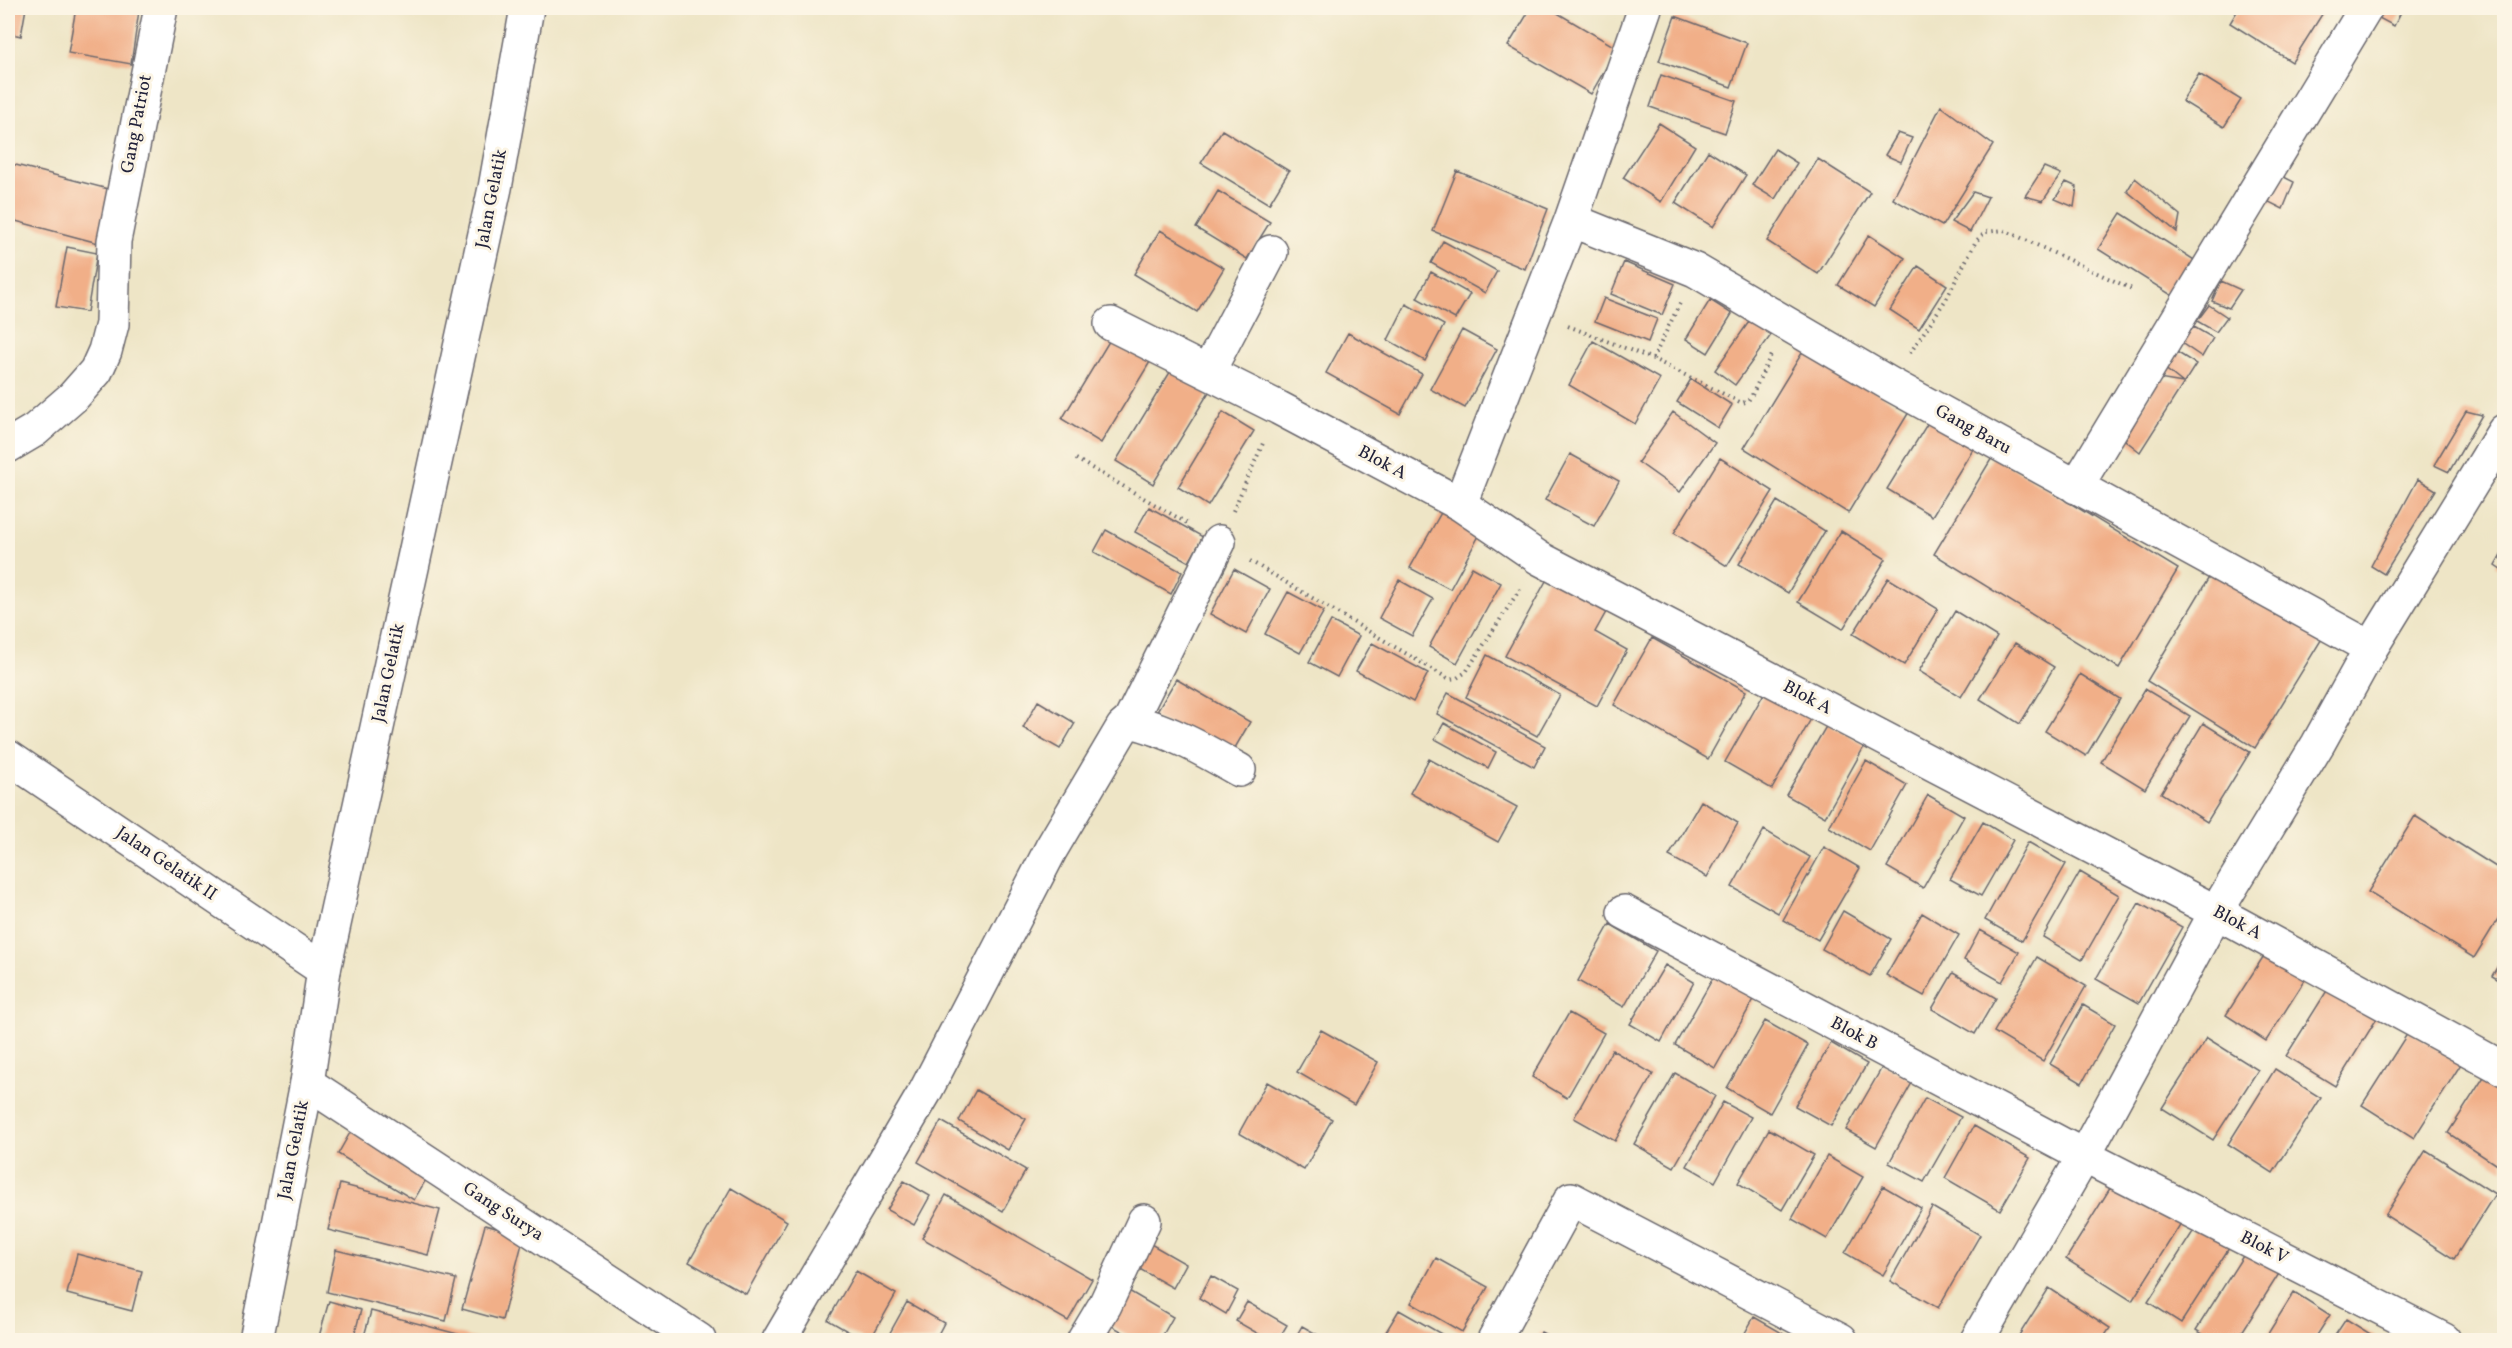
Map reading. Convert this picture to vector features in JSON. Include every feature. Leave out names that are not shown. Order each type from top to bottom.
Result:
[{"type":"street","name":"Gang Patriot","points":[[8,446],[35,430],[73,397],[96,371],[105,351],[112,324],[114,241],[161,8]]},
{"type":"street","name":"Jalan Gelatik","points":[[256,1341],[307,1083],[324,970],[495,188],[527,8]]},
{"type":"street","points":[[1460,504],[1571,220],[1645,8]]},
{"type":"street","points":[[2076,487],[2366,8]]},
{"type":"street","name":"Gang Baru","points":[[1571,220],[1695,270],[1890,384],[2372,648]]},
{"type":"street","points":[[1208,372],[1271,252]]},
{"type":"street","name":"Blok A","points":[[1111,324],[1279,408],[1460,504],[1539,558],[2216,912],[2505,1069]]},
{"type":"street","points":[[1977,1341],[2084,1156],[2216,912],[2318,744],[2372,648],[2505,431]]},
{"type":"street","points":[[779,1341],[925,1092],[1051,849],[1115,737],[1130,721],[1219,542]]},
{"type":"street","points":[[1130,721],[1188,741],[1239,770]]},
{"type":"street","name":"Jalan Gelatik II","points":[[8,757],[324,970]]},
{"type":"street","name":"Blok B","points":[[1624,912],[2084,1156]]},
{"type":"street","name":"Gang Surya","points":[[307,1083],[699,1341]]},
{"type":"street","name":"Blok V","points":[[2084,1156],[2444,1341]]},
{"type":"street","points":[[1494,1341],[1571,1199],[1841,1341]]},
{"type":"street","points":[[1084,1341],[1106,1305],[1144,1221]]},
{"type":"path","points":[[1890,384],[1945,301],[1976,241],[1986,232],[2004,230],[2134,290]]},
{"type":"path","points":[[1653,358],[1695,270]]},
{"type":"path","points":[[1536,313],[1653,358],[1742,403],[1748,401],[1752,395],[1787,322]]},
{"type":"path","points":[[1219,542],[1279,408]]},
{"type":"path","points":[[1076,459],[1449,679],[1458,678],[1466,672],[1539,558]]},
{"type":"building","points":[[8,8],[26,8],[21,36],[8,33]]},
{"type":"building","points":[[76,8],[118,8],[139,11],[131,64],[68,53]]},
{"type":"building","points":[[1531,8],[1549,8],[1617,48],[1591,94],[1508,46]]},
{"type":"building","points":[[2239,8],[2326,8],[2292,62],[2230,23]]},
{"type":"building","points":[[2381,8],[2403,8],[2394,26],[2377,17]]},
{"type":"building","points":[[1675,16],[1747,43],[1731,87],[1659,61]]},
{"type":"building","points":[[2199,74],[2241,100],[2224,127],[2182,101]]},
{"type":"building","points":[[1661,75],[1736,101],[1725,133],[1650,107]]},
{"type":"building","points":[[1941,106],[1993,145],[1942,226],[1893,199]]},
{"type":"building","points":[[1659,123],[1695,146],[1661,202],[1623,178]]},
{"type":"building","points":[[1222,130],[1289,171],[1269,204],[1201,163]]},
{"type":"building","points":[[1898,133],[1912,138],[1901,162],[1885,155]]},
{"type":"building","points":[[1775,149],[1797,163],[1775,199],[1752,185]]},
{"type":"building","points":[[1708,151],[1746,175],[1713,227],[1675,203]]},
{"type":"building","points":[[1818,159],[1870,192],[1818,274],[1767,241]]},
{"type":"building","points":[[8,163],[116,191],[102,244],[8,219]]},
{"type":"building","points":[[2044,167],[2061,174],[2043,201],[2025,196]]},
{"type":"building","points":[[1457,171],[1548,209],[1525,269],[1433,231]]},
{"type":"building","points":[[2282,176],[2294,182],[2283,209],[2269,202]]},
{"type":"building","points":[[2135,178],[2180,215],[2177,232],[2127,191]]},
{"type":"building","points":[[2066,182],[2077,187],[2074,207],[2055,199]]},
{"type":"building","points":[[1218,191],[1270,222],[1247,259],[1196,228]]},
{"type":"building","points":[[1973,192],[1988,197],[1970,232],[1951,222]]},
{"type":"building","points":[[2121,213],[2199,263],[2176,298],[2098,249]]},
{"type":"building","points":[[1160,230],[1224,268],[1197,312],[1134,274]]},
{"type":"building","points":[[1869,235],[1905,258],[1874,307],[1838,285]]},
{"type":"building","points":[[1443,241],[1497,271],[1485,293],[1431,263]]},
{"type":"building","points":[[67,247],[97,253],[87,312],[56,307]]},
{"type":"building","points":[[1624,262],[1675,284],[1662,315],[1611,294]]},
{"type":"building","points":[[1918,266],[1947,285],[1919,329],[1890,310]]},
{"type":"building","points":[[1431,272],[1470,294],[1455,319],[1417,298]]},
{"type":"building","points":[[2221,281],[2241,290],[2229,308],[2212,301]]},
{"type":"building","points":[[1604,298],[1657,319],[1648,342],[1595,321]]},
{"type":"building","points":[[1710,300],[1732,314],[1708,353],[1686,339]]},
{"type":"building","points":[[1406,304],[1444,325],[1425,361],[1388,340]]},
{"type":"building","points":[[2209,305],[2227,317],[2216,332],[2197,321]]},
{"type":"building","points":[[1753,316],[1774,331],[1735,385],[1715,370]]},
{"type":"building","points":[[2194,327],[2213,338],[2202,357],[2180,342]]},
{"type":"building","points":[[1462,330],[1497,349],[1465,408],[1430,389]]},
{"type":"building","points":[[1114,333],[1153,357],[1101,443],[1062,419]]},
{"type":"building","points":[[1348,333],[1422,374],[1400,414],[1326,373]]},
{"type":"building","points":[[1593,341],[1660,379],[1635,424],[1569,385]]},
{"type":"building","points":[[1805,348],[1909,412],[1848,513],[1744,448]]},
{"type":"building","points":[[2175,351],[2196,364],[2140,452],[2125,440],[2159,379],[2183,383],[2163,367]]},
{"type":"building","points":[[1175,364],[1212,387],[1153,484],[1116,461]]},
{"type":"building","points":[[1691,379],[1732,405],[1718,428],[1677,402]]},
{"type":"building","points":[[2466,411],[2482,415],[2449,472],[2434,465]]},
{"type":"building","points":[[1223,412],[1254,431],[1208,506],[1178,487]]},
{"type":"building","points":[[1673,412],[1715,443],[1680,492],[1638,462]]},
{"type":"building","points":[[1932,416],[1976,444],[1932,516],[1887,489]]},
{"type":"building","points":[[1570,454],[1619,481],[1594,526],[1545,500]]},
{"type":"building","points":[[1993,456],[2178,569],[2119,668],[1934,554]]},
{"type":"building","points":[[1720,458],[1773,491],[1727,566],[1674,533]]},
{"type":"building","points":[[2418,479],[2436,490],[2384,574],[2371,566]]},
{"type":"building","points":[[1777,501],[1825,531],[1788,593],[1739,564]]},
{"type":"building","points":[[1149,507],[1203,537],[1189,562],[1135,532]]},
{"type":"building","points":[[1442,511],[1481,532],[1450,589],[1410,568]]},
{"type":"building","points":[[1106,530],[1182,572],[1171,594],[1094,552]]},
{"type":"building","points":[[1841,531],[1886,559],[1843,629],[1798,602]]},
{"type":"building","points":[[2504,550],[2504,572],[2495,566]]},
{"type":"building","points":[[1472,567],[1501,583],[1457,663],[1429,647]]},
{"type":"building","points":[[1234,569],[1270,589],[1246,634],[1210,614]]},
{"type":"building","points":[[2214,569],[2323,637],[2255,748],[2147,681]]},
{"type":"building","points":[[1552,570],[1611,603],[1595,632],[1627,650],[1597,706],[1505,656]]},
{"type":"building","points":[[1888,578],[1938,609],[1904,665],[1853,634]]},
{"type":"building","points":[[1399,580],[1433,599],[1412,636],[1379,618]]},
{"type":"building","points":[[1288,592],[1324,611],[1300,653],[1265,634]]},
{"type":"building","points":[[1955,611],[1997,637],[1961,697],[1919,671]]},
{"type":"building","points":[[1331,621],[1359,636],[1337,677],[1309,662]]},
{"type":"building","points":[[1652,638],[1746,691],[1708,759],[1614,705]]},
{"type":"building","points":[[1372,643],[1428,673],[1413,702],[1356,671]]},
{"type":"building","points":[[2015,643],[2054,667],[2020,724],[1980,699]]},
{"type":"building","points":[[1487,655],[1560,695],[1537,736],[1466,697]]},
{"type":"building","points":[[2080,674],[2120,699],[2086,756],[2045,731]]},
{"type":"building","points":[[1176,679],[1250,722],[1228,760],[1154,717]]},
{"type":"building","points":[[2145,689],[2190,716],[2145,789],[2101,762]]},
{"type":"building","points":[[1766,690],[1812,717],[1772,789],[1725,762]]},
{"type":"building","points":[[1448,693],[1545,746],[1534,767],[1437,714]]},
{"type":"building","points":[[1038,701],[1075,723],[1060,749],[1023,728]]},
{"type":"building","points":[[1444,723],[1496,752],[1488,768],[1435,739]]},
{"type":"building","points":[[1828,723],[1865,745],[1825,817],[1786,795]]},
{"type":"building","points":[[2203,723],[2250,752],[2207,822],[2161,793]]},
{"type":"building","points":[[1429,759],[1517,807],[1498,842],[1410,793]]},
{"type":"building","points":[[1866,761],[1907,785],[1870,851],[1829,827]]},
{"type":"building","points":[[1928,795],[1964,816],[1923,888],[1887,867]]},
{"type":"building","points":[[1701,801],[1738,823],[1707,877],[1669,856]]},
{"type":"building","points":[[2415,816],[2504,872],[2504,909],[2474,958],[2368,892]]},
{"type":"building","points":[[1983,822],[2013,840],[1981,896],[1950,879]]},
{"type":"building","points":[[1764,830],[1810,857],[1778,913],[1732,887]]},
{"type":"building","points":[[2028,842],[2066,864],[2022,941],[1985,920]]},
{"type":"building","points":[[1824,847],[1860,868],[1818,940],[1783,920]]},
{"type":"building","points":[[2080,872],[2119,895],[2082,960],[2043,937]]},
{"type":"building","points":[[2139,903],[2182,927],[2139,1003],[2096,979]]},
{"type":"building","points":[[1843,911],[1891,939],[1870,976],[1822,949]]},
{"type":"building","points":[[1922,913],[1959,935],[1924,996],[1886,975]]},
{"type":"building","points":[[1610,924],[1656,951],[1624,1007],[1578,981]]},
{"type":"building","points":[[1980,930],[2019,952],[2002,982],[1964,960]]},
{"type":"building","points":[[2272,943],[2312,969],[2266,1041],[2226,1015]]},
{"type":"building","points":[[2504,955],[2504,983],[2492,976]]},
{"type":"building","points":[[2037,957],[2086,986],[2043,1061],[1994,1032]]},
{"type":"building","points":[[1665,965],[1694,982],[1661,1042],[1630,1024]]},
{"type":"building","points":[[1717,971],[1757,994],[1715,1068],[1675,1045]]},
{"type":"building","points":[[1953,973],[1996,998],[1975,1034],[1932,1009]]},
{"type":"building","points":[[2333,981],[2381,1012],[2335,1086],[2286,1056]]},
{"type":"building","points":[[2083,1005],[2115,1024],[2082,1083],[2050,1064]]},
{"type":"building","points":[[1569,1013],[1604,1033],[1567,1098],[1532,1077]]},
{"type":"building","points":[[1765,1021],[1808,1045],[1770,1113],[1727,1088]]},
{"type":"building","points":[[1321,1030],[1378,1062],[1354,1105],[1297,1072]]},
{"type":"building","points":[[2409,1031],[2461,1064],[2414,1138],[2362,1105]]},
{"type":"building","points":[[2207,1038],[2258,1070],[2213,1140],[2162,1108]]},
{"type":"building","points":[[1831,1043],[1867,1064],[1831,1126],[1795,1106]]},
{"type":"building","points":[[1612,1050],[1653,1074],[1615,1141],[1574,1118]]},
{"type":"building","points":[[1884,1064],[1913,1081],[1876,1147],[1846,1130]]},
{"type":"building","points":[[2275,1069],[2321,1098],[2273,1173],[2228,1144]]},
{"type":"building","points":[[2487,1072],[2504,1083],[2504,1170],[2448,1133]]},
{"type":"building","points":[[1675,1073],[1715,1096],[1674,1167],[1634,1144]]},
{"type":"building","points":[[1267,1082],[1332,1119],[1304,1170],[1239,1133]]},
{"type":"building","points":[[976,1090],[1026,1119],[1008,1150],[959,1121]]},
{"type":"building","points":[[1925,1098],[1961,1117],[1924,1182],[1889,1163]]},
{"type":"building","points":[[1723,1102],[1751,1117],[1715,1182],[1687,1166]]},
{"type":"building","points":[[941,1121],[1026,1170],[1003,1211],[918,1162]]},
{"type":"building","points":[[355,1124],[431,1171],[414,1200],[338,1154]]},
{"type":"building","points":[[1974,1126],[2030,1158],[2000,1210],[1945,1178]]},
{"type":"building","points":[[1769,1129],[1814,1155],[1782,1210],[1738,1183]]},
{"type":"building","points":[[2426,1150],[2495,1194],[2454,1259],[2385,1215]]},
{"type":"building","points":[[1827,1156],[1863,1177],[1827,1239],[1792,1219]]},
{"type":"building","points":[[2117,1177],[2183,1220],[2132,1301],[2066,1259]]},
{"type":"building","points":[[904,1181],[930,1196],[914,1225],[887,1210]]},
{"type":"building","points":[[340,1184],[440,1210],[428,1255],[328,1230]]},
{"type":"building","points":[[1883,1186],[1921,1208],[1883,1275],[1845,1253]]},
{"type":"building","points":[[731,1188],[787,1221],[746,1294],[689,1262]]},
{"type":"building","points":[[946,1195],[1092,1279],[1068,1321],[922,1238]]},
{"type":"building","points":[[1932,1207],[1980,1235],[1938,1308],[1890,1281]]},
{"type":"building","points":[[2198,1224],[2231,1245],[2181,1323],[2148,1302]]},
{"type":"building","points":[[485,1225],[524,1236],[502,1320],[462,1309]]},
{"type":"building","points":[[1142,1239],[1186,1264],[1173,1288],[1129,1263]]},
{"type":"building","points":[[2248,1248],[2282,1269],[2237,1340],[2212,1340],[2196,1330]]},
{"type":"building","points":[[336,1250],[456,1279],[446,1321],[327,1292]]},
{"type":"building","points":[[77,1254],[142,1271],[132,1311],[67,1294]]},
{"type":"building","points":[[1436,1258],[1488,1287],[1462,1332],[1411,1303]]},
{"type":"building","points":[[856,1271],[896,1294],[870,1340],[863,1340],[828,1320]]},
{"type":"building","points":[[1211,1276],[1238,1291],[1226,1314],[1199,1298]]},
{"type":"building","points":[[1122,1287],[1173,1317],[1160,1340],[1137,1340],[1103,1321]]},
{"type":"building","points":[[2049,1288],[2110,1328],[2102,1340],[2016,1340]]},
{"type":"building","points":[[2294,1292],[2330,1315],[2314,1340],[2264,1340]]},
{"type":"building","points":[[329,1301],[361,1310],[353,1340],[318,1340]]},
{"type":"building","points":[[907,1302],[944,1323],[935,1340],[886,1340]]},
{"type":"building","points":[[1247,1302],[1287,1325],[1278,1340],[1269,1340],[1236,1321]]},
{"type":"building","points":[[1399,1310],[1452,1340],[1381,1340]]},
{"type":"building","points":[[371,1311],[480,1340],[363,1340]]},
{"type":"building","points":[[1754,1317],[1794,1340],[1741,1340]]},
{"type":"building","points":[[2346,1319],[2380,1340],[2332,1340]]},
{"type":"building","points":[[1302,1326],[1327,1340],[1294,1340]]},
{"type":"building","points":[[1107,1331],[1123,1340],[1101,1340]]},
{"type":"building","points":[[1541,1332],[1556,1340],[1537,1340]]}]
